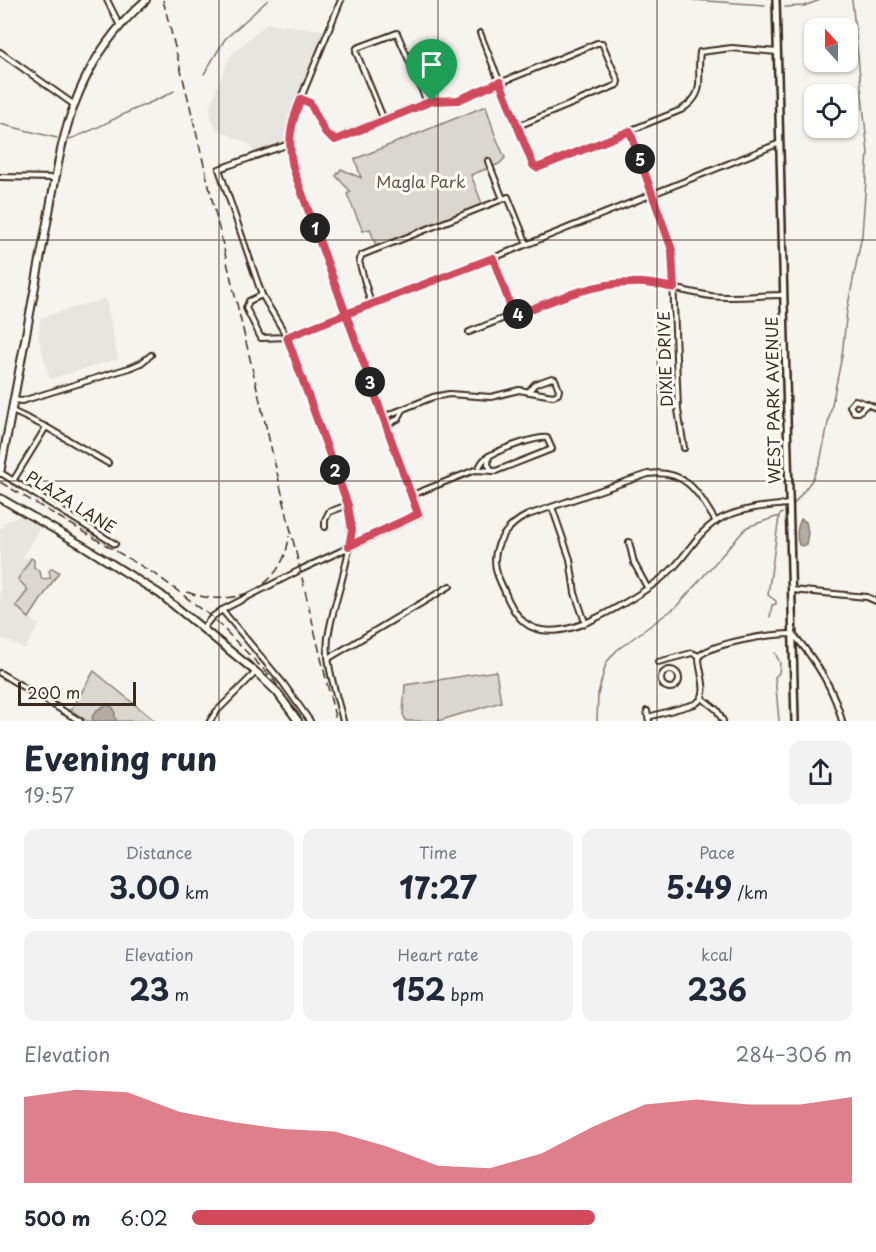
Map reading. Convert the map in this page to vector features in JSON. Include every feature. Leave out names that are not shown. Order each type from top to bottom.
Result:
[{"type":"main road","points":[[0,473],[55,178],[73,104],[100,51],[120,26],[146,0]]},
{"type":"main road","name":"WEST PARK AVENUE","points":[[776,0],[795,721]]},
{"type":"main road","points":[[0,498],[159,593],[256,672],[277,692],[297,721]]},
{"type":"street","points":[[107,0],[120,26]]},
{"type":"street","points":[[203,627],[222,610],[418,514],[294,171],[289,144],[291,126],[341,0]]},
{"type":"street","points":[[384,120],[356,52],[357,48],[397,33],[427,102]]},
{"type":"street","points":[[480,33],[533,165],[537,168],[681,110],[694,100],[700,83],[700,52],[732,48],[778,52]]},
{"type":"street","points":[[301,99],[310,103],[326,134],[331,139],[339,138],[427,102],[458,100],[597,43],[602,43],[618,81],[617,85],[518,126]]},
{"type":"street","points":[[0,52],[73,104]]},
{"type":"street","name":"DIXIE DRIVE","points":[[630,131],[672,250],[677,394],[684,448]]},
{"type":"street","points":[[262,295],[249,301],[246,308],[261,339],[287,337],[493,258],[780,143]]},
{"type":"street","points":[[289,144],[219,169],[262,295],[287,337],[348,505],[352,530],[328,641],[328,659],[343,721]]},
{"type":"street","points":[[488,161],[503,199]]},
{"type":"street","points":[[0,177],[55,178]]},
{"type":"street","points":[[371,304],[359,261],[362,255],[508,197],[527,244]]},
{"type":"street","points":[[493,258],[514,316]]},
{"type":"street","points":[[469,332],[559,298],[614,284],[648,283],[724,297],[784,295]]},
{"type":"street","points":[[13,400],[22,401],[121,370],[141,363],[151,355]]},
{"type":"street","points":[[383,417],[441,395],[458,394],[483,398],[519,390],[528,392],[554,396],[559,390],[555,379],[552,378],[535,384],[528,392]]},
{"type":"street","points":[[867,404],[876,408]]},
{"type":"street","points":[[386,425],[398,419],[403,409]]},
{"type":"street","points":[[12,411],[46,427],[108,463]]},
{"type":"street","name":"PLAZA LANE","points":[[13,481],[46,427]]},
{"type":"street","points":[[412,495],[478,470],[496,471],[547,451],[552,446],[549,439],[542,437],[489,456],[478,470]]},
{"type":"street","points":[[489,456],[488,464],[492,471]]},
{"type":"street","name":"PLAZA LANE","points":[[0,473],[115,544]]},
{"type":"street","points":[[716,522],[695,489],[687,482],[665,473],[648,474],[516,520],[499,542],[496,552],[496,571],[511,607],[526,624],[536,629],[563,630],[611,611],[647,587],[670,570],[696,538],[723,518],[762,506],[789,504]]},
{"type":"street","points":[[325,527],[325,520],[329,512],[348,505]]},
{"type":"street","points":[[552,507],[570,560],[575,593],[585,622]]},
{"type":"street","points":[[629,542],[634,563],[647,587]]},
{"type":"street","points":[[328,659],[450,585]]},
{"type":"street","points":[[791,590],[867,597],[876,601]]},
{"type":"street","points":[[222,610],[283,683],[310,721]]},
{"type":"street","points":[[699,656],[708,650],[753,638],[793,634],[827,683],[842,721]]},
{"type":"street","points":[[658,662],[692,653],[699,656]]},
{"type":"street","points":[[647,711],[649,719],[695,704],[702,698],[704,692],[699,656]]},
{"type":"street","points":[[666,660],[668,670]]},
{"type":"street","points":[[668,670],[675,672],[678,676],[678,683],[671,687],[664,685],[662,681],[662,675],[668,670]]},
{"type":"street","points":[[210,721],[256,672]]},
{"type":"street","points":[[0,673],[80,721]]},
{"type":"street","points":[[702,698],[717,710],[723,721]]},
{"type":"shaded area","points":[[267,23],[328,31],[294,115],[289,144],[256,156],[251,145],[217,129],[211,118],[210,106],[230,56]]},
{"type":"shaded area","points":[[106,298],[118,359],[50,379],[39,341],[40,318]]},
{"type":"shaded area","points":[[21,516],[40,527],[23,557],[31,558],[18,579],[28,589],[16,606],[39,625],[25,649],[0,637],[0,528],[3,528],[3,523]]},
{"type":"shaded area","points":[[801,519],[806,522],[808,533],[806,544],[803,546],[799,545],[797,539]]},
{"type":"shaded area","points":[[108,704],[114,709],[116,721],[94,721],[92,717],[97,710]]},
{"type":"green space","name":"Magla Park","points":[[486,106],[505,158],[499,164],[471,175],[483,206],[377,249],[370,229],[363,231],[347,194],[351,192],[336,176],[341,169],[361,178],[355,159]]},
{"type":"green space","points":[[31,558],[42,579],[51,578],[49,571],[52,568],[59,572],[29,618],[16,606],[28,590],[18,579]]},
{"type":"green space","points":[[94,671],[155,721],[87,721],[71,710]]},
{"type":"green space","points":[[496,671],[501,702],[438,721],[406,721],[403,714],[405,685]]},
{"type":"waterway","points":[[204,74],[225,39],[268,0]]},
{"type":"waterway","points":[[693,0],[765,5]]},
{"type":"waterway","points":[[785,7],[804,6],[820,0]]},
{"type":"waterway","points":[[794,504],[812,480],[820,462],[842,356],[847,310],[862,235],[868,153],[852,0]]},
{"type":"waterway","points":[[69,139],[174,91]]},
{"type":"waterway","points":[[0,124],[57,138]]},
{"type":"waterway","points":[[597,721],[598,694],[606,663],[617,650],[676,607],[747,527],[782,513]]},
{"type":"waterway","points":[[770,617],[772,605],[776,604],[776,601],[768,595],[779,517]]},
{"type":"waterway","points":[[775,653],[780,663],[779,673],[775,677],[779,721]]},
{"type":"railway","points":[[163,0],[336,721]]},
{"type":"railway","points":[[0,482],[158,576],[212,617],[273,679],[303,721]]},
{"type":"railway","points":[[187,592],[204,597],[222,598],[238,596],[253,590],[267,581],[277,569],[285,554],[289,536]]},
{"type":"route","points":[[432,101],[335,140],[328,137],[310,103],[301,99],[289,136],[294,171],[346,314],[287,337],[348,505],[352,530],[349,546],[418,514],[346,314],[493,258],[514,316],[559,298],[614,284],[648,283],[674,288],[672,250],[630,131],[537,168],[533,165],[500,82],[458,100],[432,101]]}]
